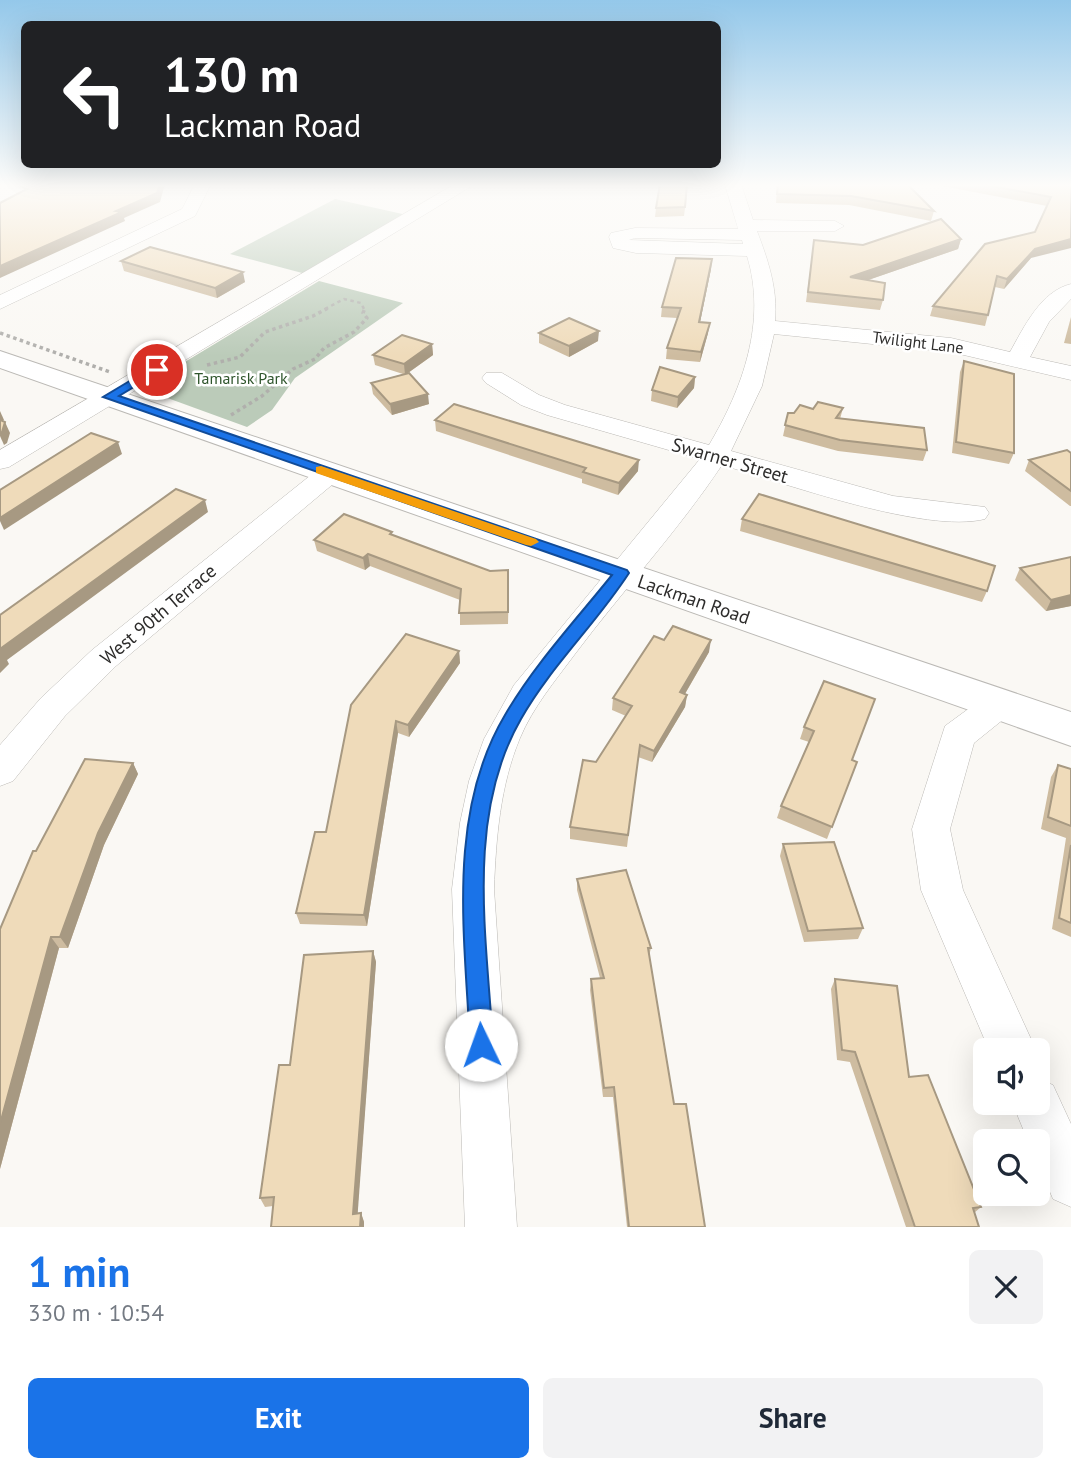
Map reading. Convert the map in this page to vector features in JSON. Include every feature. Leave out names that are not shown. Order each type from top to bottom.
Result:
[{"type":"main road","name":"Lackman Road","points":[[0,359],[111,385],[330,473],[1071,729]]},
{"type":"street","points":[[0,303],[131,241]]},
{"type":"street","points":[[0,461],[111,385],[366,241]]},
{"type":"street","points":[[619,241],[620,244],[636,247],[695,241]]},
{"type":"street","points":[[491,1227],[473,889],[475,838],[489,773],[511,720],[531,689],[622,573],[678,510],[717,456],[741,411],[755,371],[767,304],[750,241]]},
{"type":"street","points":[[1017,360],[1042,317],[1056,300],[1071,289]]},
{"type":"street","name":"Twilight Lane","points":[[763,326],[951,345],[1071,373]]},
{"type":"street","name":"Swarner Street","points":[[494,378],[530,400],[556,410],[717,456],[890,504],[938,512],[975,513]]},
{"type":"street","name":"West 90th Terrace","points":[[0,771],[53,707],[104,658],[330,473]]},
{"type":"street","points":[[998,705],[958,736],[931,829],[942,890],[1008,1038]]},
{"type":"street","points":[[1042,1115],[1071,1181]]},
{"type":"path","points":[[200,366],[240,357],[265,332],[313,316],[344,299],[361,303],[365,307],[363,313],[367,318],[354,332],[324,348],[315,359],[293,369],[262,396],[230,416]]},
{"type":"path","points":[[0,333],[104,368],[111,385]]},
{"type":"green space","points":[[254,241],[362,241],[306,274],[230,254]]},
{"type":"green space","name":"Tamarisk Park","points":[[319,281],[403,303],[295,378],[272,410],[247,427],[151,392],[154,390],[155,380]]},
{"type":"building","points":[[0,241],[56,241],[0,266]]},
{"type":"building","points":[[814,241],[863,245],[874,241],[954,241],[850,277],[885,283],[883,300],[808,292]]},
{"type":"building","points":[[996,241],[1063,241],[1035,249],[1007,279],[997,276],[988,315],[933,306],[985,244]]},
{"type":"building","points":[[150,247],[243,272],[215,288],[121,261]]},
{"type":"building","points":[[676,258],[712,259],[699,322],[710,323],[701,352],[667,348],[681,308],[662,307]]},
{"type":"building","points":[[569,318],[599,331],[569,346],[539,333]]},
{"type":"building","points":[[402,335],[432,344],[404,364],[373,355]]},
{"type":"building","points":[[964,361],[1014,374],[1014,453],[956,442]]},
{"type":"building","points":[[660,367],[695,377],[678,397],[652,390]]},
{"type":"building","points":[[409,373],[428,394],[390,404],[371,383]]},
{"type":"building","points":[[818,402],[843,408],[836,418],[924,428],[927,450],[840,440],[785,425],[788,413],[794,413],[800,405],[813,409]]},
{"type":"building","points":[[454,404],[639,460],[619,483],[583,472],[586,468],[435,420]]},
{"type":"building","points":[[0,420],[5,422],[0,433]]},
{"type":"building","points":[[91,433],[118,442],[0,518],[0,490]]},
{"type":"building","points":[[1067,450],[1071,453],[1071,491],[1029,460]]},
{"type":"building","points":[[176,489],[205,500],[0,649],[0,615]]},
{"type":"building","points":[[759,494],[995,566],[987,591],[742,519]]},
{"type":"building","points":[[344,514],[490,571],[508,570],[508,612],[459,613],[461,589],[368,554],[363,558],[314,540]]},
{"type":"building","points":[[1071,557],[1071,595],[1051,600],[1020,568]]},
{"type":"building","points":[[673,626],[711,640],[680,692],[687,695],[654,751],[640,745],[628,835],[570,827],[583,760],[596,762],[632,706],[613,698],[654,636],[664,640]]},
{"type":"building","points":[[406,634],[459,651],[408,725],[396,721],[364,915],[296,913],[315,832],[326,832],[351,705]]},
{"type":"building","points":[[824,681],[875,699],[852,760],[857,762],[832,827],[781,806],[814,731],[804,727]]},
{"type":"building","points":[[85,759],[133,763],[98,833],[60,937],[51,937],[0,1124],[0,929],[33,851],[36,851]]},
{"type":"building","points":[[1058,765],[1071,769],[1071,826],[1048,817]]},
{"type":"building","points":[[834,842],[863,928],[808,931],[783,844]]},
{"type":"building","points":[[1071,845],[1071,923],[1059,918]]},
{"type":"building","points":[[626,870],[651,948],[648,948],[674,1104],[686,1104],[705,1227],[629,1227],[614,1087],[604,1088],[591,979],[604,978],[577,879]]},
{"type":"building","points":[[373,951],[353,1214],[361,1213],[360,1227],[271,1227],[274,1197],[260,1198],[279,1065],[290,1065],[304,955]]},
{"type":"building","points":[[835,979],[897,986],[909,1077],[928,1075],[973,1187],[973,1206],[981,1207],[973,1208],[979,1227],[915,1227],[855,1052],[842,1050]]},
{"type":"slow traffic","points":[[321,470],[531,542]]},
{"type":"route","points":[[157,370],[110,397],[622,573],[531,689],[511,720],[489,773],[475,838],[473,889],[481,1045]]}]
